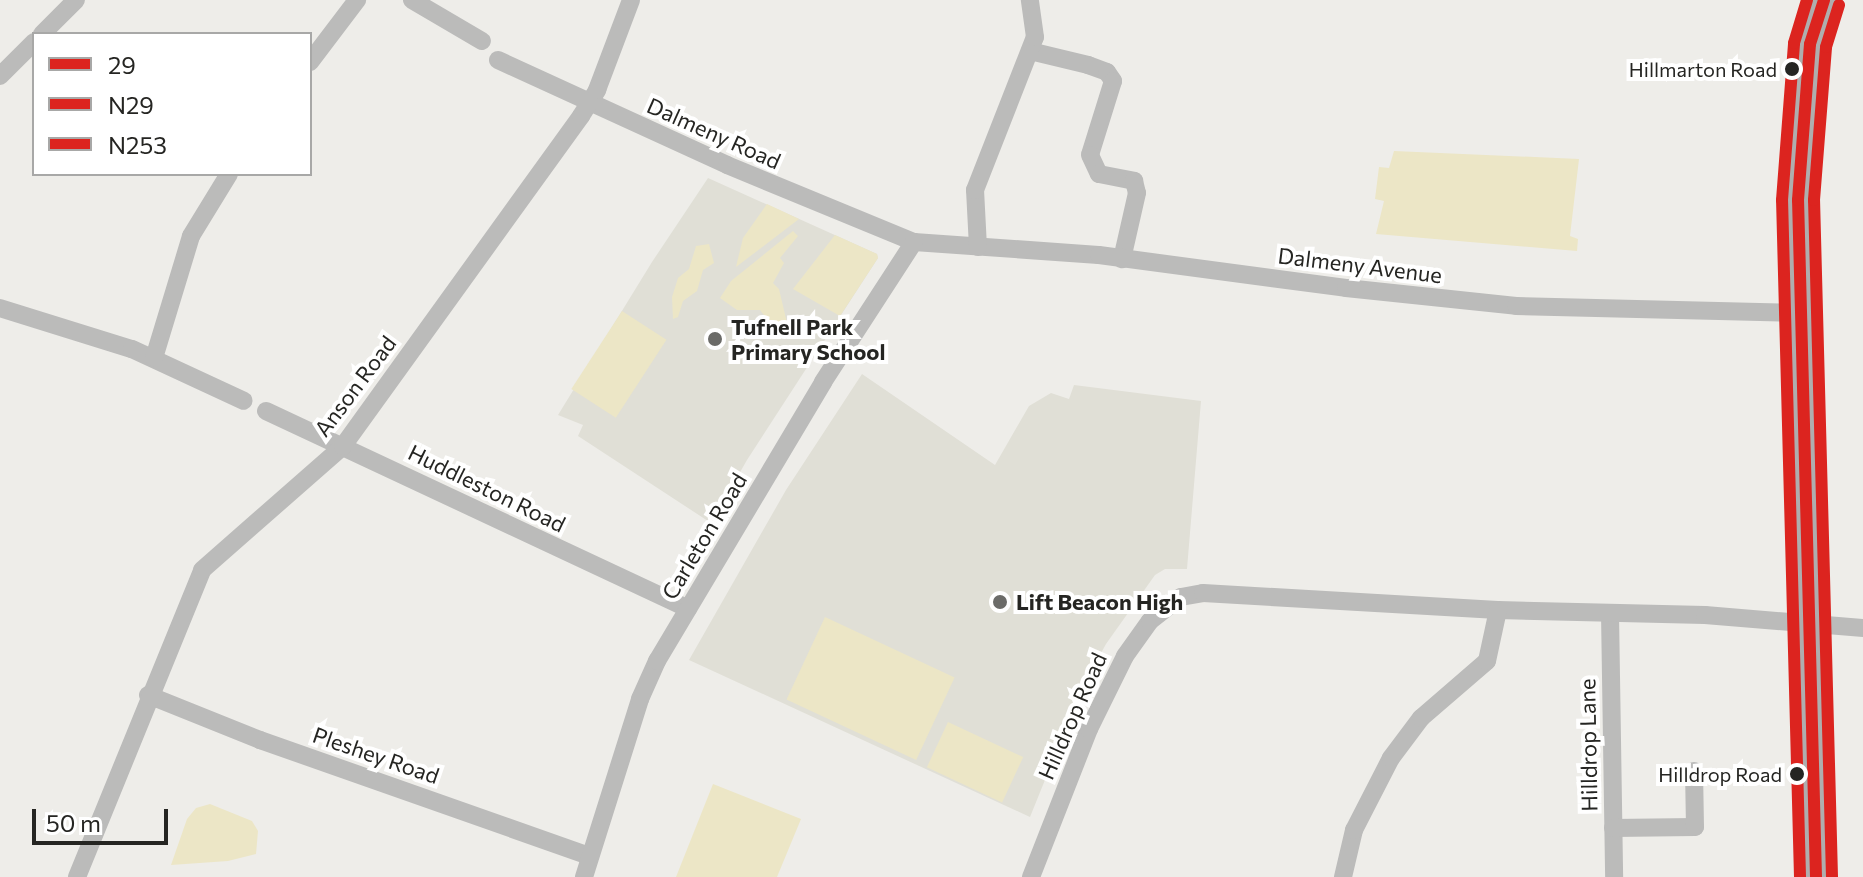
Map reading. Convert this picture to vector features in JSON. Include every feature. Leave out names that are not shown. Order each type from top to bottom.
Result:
[{"type":"highway","points":[[1798,0],[1810,44]]},
{"type":"highway","points":[[1816,877],[1815,726],[1809,625],[1798,200],[1810,44],[1824,0]]},
{"type":"street","points":[[44,32],[76,0]]},
{"type":"street","points":[[312,59],[357,0]]},
{"type":"street","points":[[412,0],[482,41]]},
{"type":"street","name":"Anson Road","points":[[77,877],[148,695],[202,570],[343,446],[597,90],[631,0]]},
{"type":"street","points":[[978,247],[975,190],[1035,37],[1030,0]]},
{"type":"street","points":[[0,76],[32,44]]},
{"type":"street","points":[[1030,51],[1088,65],[1107,72],[1113,81],[1090,155],[1099,174],[1134,181],[1137,193],[1122,259]]},
{"type":"street","name":"Dalmeny Road","points":[[498,60],[845,216],[914,242]]},
{"type":"street","points":[[154,358],[191,236],[228,176]]},
{"type":"street","name":"Dalmeny Avenue","points":[[914,242],[1122,259],[1516,306],[1803,313]]},
{"type":"street","name":"Carleton Road","points":[[584,877],[645,685],[823,382],[914,242]]},
{"type":"street","points":[[0,308],[97,336],[154,358],[244,401]]},
{"type":"street","name":"Huddleston Road","points":[[266,411],[688,609]]},
{"type":"street","name":"Hilldrop Road","points":[[1031,877],[1111,683],[1150,621],[1176,599],[1203,593],[1498,610],[1705,615],[1863,628]]},
{"type":"street","points":[[1343,877],[1354,830],[1391,758],[1421,718],[1487,661],[1498,610]]},
{"type":"street","name":"Hilldrop Lane","points":[[1610,613],[1614,877]]},
{"type":"street","name":"Pleshey Road","points":[[148,695],[260,740],[589,856]]},
{"type":"street","points":[[1613,828],[1695,827],[1694,771]]},
{"type":"shaded area","points":[[1394,151],[1579,159],[1570,236],[1578,239],[1577,251],[1376,234],[1384,201],[1375,199],[1379,167],[1389,168]]},
{"type":"shaded area","name":"Tufnell Park Primary School","points":[[708,178],[877,254],[878,258],[747,460],[711,523],[578,436],[583,425],[558,415]]},
{"type":"shaded area","points":[[767,204],[799,219],[736,267],[743,238]]},
{"type":"shaded area","points":[[793,231],[798,236],[780,258],[784,263],[773,283],[779,289],[787,323],[773,327],[760,310],[737,310],[720,298],[731,281]]},
{"type":"shaded area","points":[[835,235],[877,254],[878,258],[840,316],[793,289]]},
{"type":"shaded area","points":[[709,244],[714,263],[703,270],[697,291],[683,301],[678,317],[673,319],[672,297],[678,278],[689,269],[696,246]]},
{"type":"shaded area","points":[[622,311],[666,340],[616,418],[571,389]]},
{"type":"shaded area","name":"Lift Beacon High","points":[[862,374],[995,465],[1029,406],[1051,393],[1069,399],[1074,385],[1201,401],[1187,569],[1165,569],[1155,575],[1106,644],[1083,686],[1030,817],[689,660],[786,490]]},
{"type":"shaded area","points":[[825,617],[955,677],[916,760],[787,699]]},
{"type":"shaded area","points":[[948,722],[1023,757],[1002,802],[927,767]]},
{"type":"shaded area","points":[[713,784],[801,819],[777,877],[676,877]]},
{"type":"shaded area","points":[[210,804],[252,821],[258,831],[256,854],[228,861],[171,865],[187,819],[196,808]]},
{"type":"transit line","name":"N253","points":[[1800,877],[1782,200],[1794,43],[1807,0]]},
{"type":"transit line","name":"29","points":[[1816,877],[1798,200],[1810,44],[1824,0]]},
{"type":"transit line","name":"N29","points":[[1832,877],[1814,200],[1826,47],[1839,5]]},
{"type":"place","name":"Hillmarton Road","points":[[1792,69]]},
{"type":"place","name":"Tufnell Park Primary School","points":[[715,339]]},
{"type":"place","name":"Lift Beacon High","points":[[1000,602]]},
{"type":"place","name":"Hilldrop Road","points":[[1797,774]]}]
